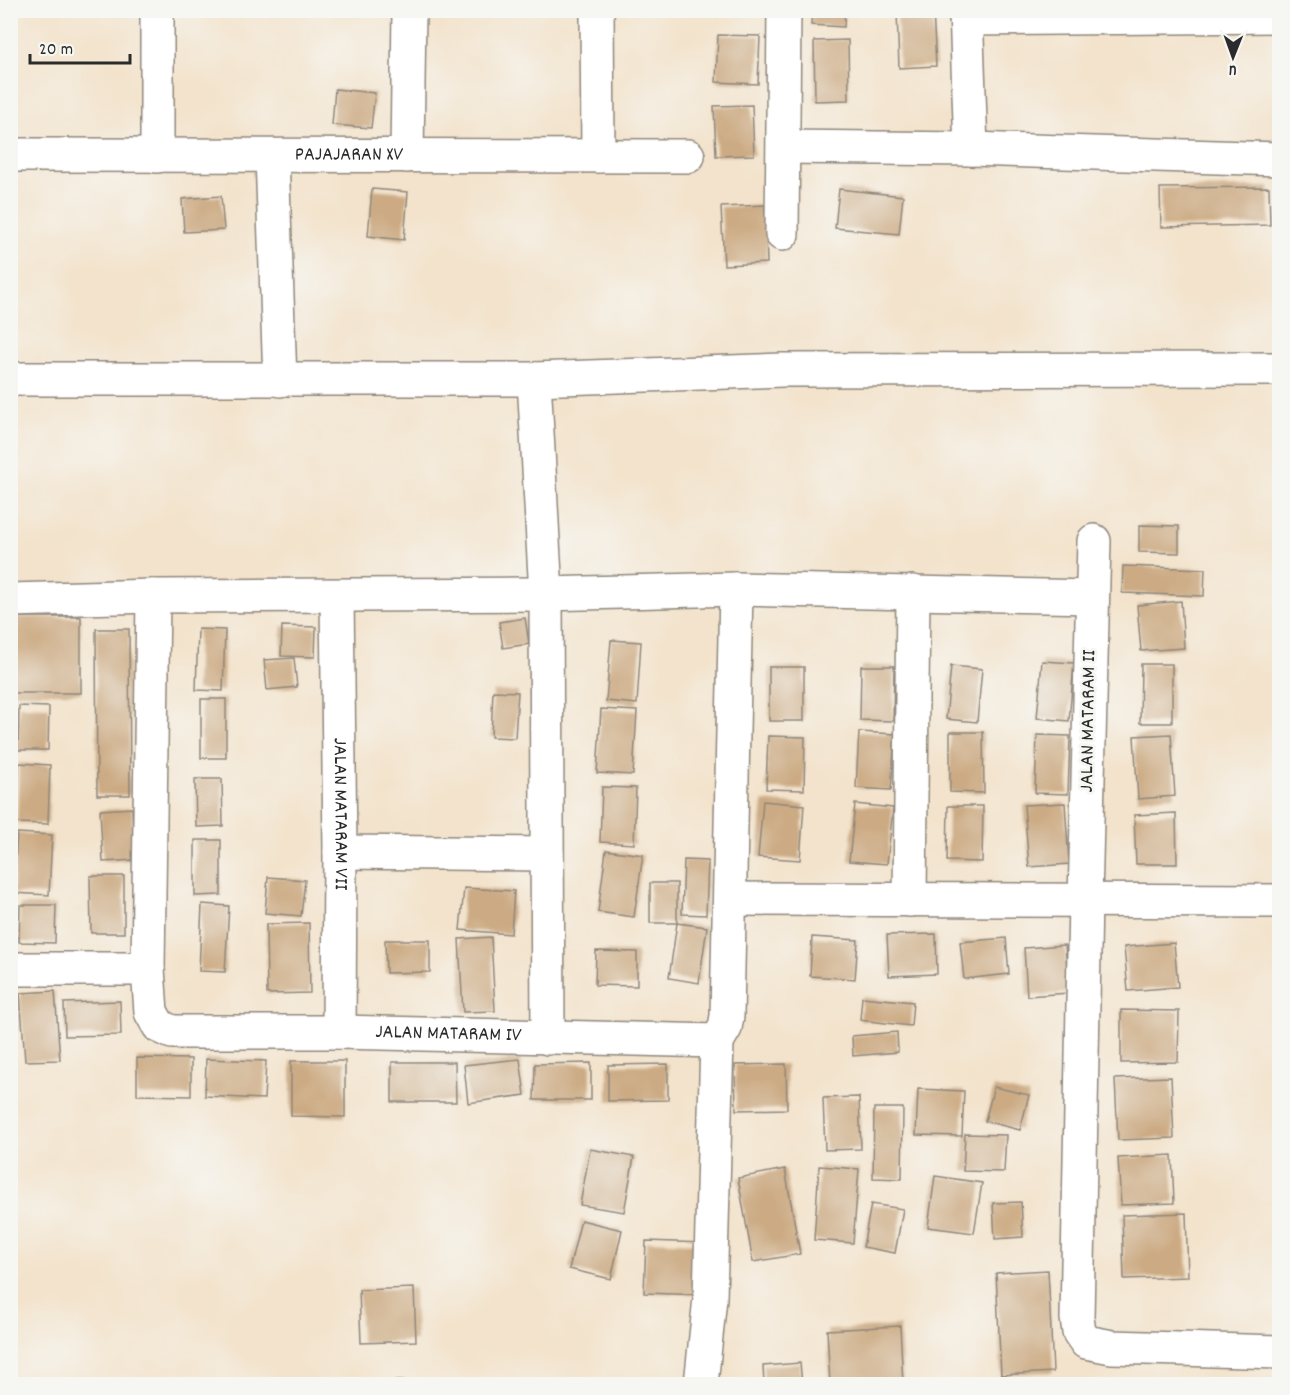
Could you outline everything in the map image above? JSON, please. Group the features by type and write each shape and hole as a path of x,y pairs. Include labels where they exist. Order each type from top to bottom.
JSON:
{"street":[{"path":"157,10 157,156"},
{"path":"407,156 409,10"},
{"path":"597,10 598,156"},
{"path":"782,234 784,10"},
{"path":"971,149 966,15 1280,16"},
{"path":"784,147 971,149 1280,159"},
{"name":"PAJAJARAN XV","path":"10,155 688,156"},
{"path":"272,156 280,380"},
{"path":"10,379 280,380 534,378 783,370 1280,369"},
{"path":"534,378 546,594 548,1038"},
{"name":"JALAN MATARAM II","path":"1094,541 1084,900 1077,1318 1079,1332 1086,1342 1112,1347 1280,1352"},
{"path":"701,1384 710,1298 717,1041 725,1028 727,1016 736,589"},
{"path":"10,600 153,596 546,594 736,589 1092,597"},
{"path":"910,900 913,592"},
{"name":"JALAN MATARAM IV","path":"153,596 148,969 151,1012 159,1026 172,1032 339,1032 717,1041"},
{"name":"JALAN MATARAM VII","path":"337,596 340,852 339,1032"},
{"path":"340,852 547,854"},
{"path":"730,899 1280,901"},
{"path":"10,969 148,969"}],"building":[{"path":"715,10 759,10 759,14 715,15"},
{"path":"812,10 845,10 844,27 811,25"},
{"path":"933,10 936,66 899,68 897,11"},
{"path":"718,35 760,36 758,84 716,82"},
{"path":"848,40 849,100 815,101 814,41"},
{"path":"335,89 375,93 371,128 332,125"},
{"path":"752,105 754,155 716,156 714,106"},
{"path":"1269,187 1270,225 1161,227 1160,188"},
{"path":"372,189 408,192 404,240 368,236"},
{"path":"839,189 903,196 899,234 835,228"},
{"path":"221,196 224,230 184,232 182,199"},
{"path":"765,205 767,263 724,265 721,207"},
{"path":"1139,525 1179,526 1179,553 1139,552"},
{"path":"1123,566 1205,569 1204,596 1122,593"},
{"path":"1181,601 1184,648 1141,651 1137,605"},
{"path":"10,617 81,617 81,693 10,693"},
{"path":"525,618 529,644 503,648 499,622"},
{"path":"282,626 316,627 315,657 281,656"},
{"path":"96,629 129,629 130,795 97,795"},
{"path":"198,629 225,630 223,691 196,690"},
{"path":"611,640 641,642 637,704 606,701"},
{"path":"294,658 297,687 267,690 264,660"},
{"path":"1042,661 1074,663 1069,721 1037,718"},
{"path":"1141,664 1172,664 1172,723 1140,723"},
{"path":"861,666 894,666 893,721 860,720"},
{"path":"951,666 982,669 977,722 946,719"},
{"path":"769,667 804,667 804,721 769,721"},
{"path":"493,691 518,692 515,738 491,737"},
{"path":"201,699 226,699 226,758 201,758"},
{"path":"19,706 49,707 48,750 18,750"},
{"path":"601,709 637,711 633,775 597,773"},
{"path":"859,732 895,734 891,790 856,788"},
{"path":"950,732 983,732 984,793 950,792"},
{"path":"1171,734 1175,796 1138,799 1134,736"},
{"path":"1037,735 1070,736 1068,794 1035,793"},
{"path":"768,736 805,737 804,790 766,789"},
{"path":"19,763 50,765 48,824 17,823"},
{"path":"195,779 222,779 223,826 196,827"},
{"path":"602,787 636,788 634,844 600,842"},
{"path":"763,801 804,805 800,860 758,857"},
{"path":"1065,803 1069,864 1029,867 1024,805"},
{"path":"855,804 893,808 887,864 849,861"},
{"path":"948,806 983,806 982,862 947,861"},
{"path":"132,808 134,860 103,862 100,810"},
{"path":"1176,813 1177,864 1136,864 1134,815"},
{"path":"17,833 52,835 49,895 13,893"},
{"path":"195,840 221,840 221,895 195,896"},
{"path":"606,850 643,855 634,917 598,912"},
{"path":"684,860 708,861 706,915 682,914"},
{"path":"90,876 124,876 124,933 91,933"},
{"path":"268,877 305,880 301,916 265,913"},
{"path":"650,883 677,883 677,923 650,923"},
{"path":"464,888 514,891 511,934 460,930"},
{"path":"202,904 229,906 225,972 199,971"},
{"path":"20,905 56,905 55,943 19,942"},
{"path":"309,923 310,993 267,994 266,924"},
{"path":"677,923 707,927 699,983 669,978"},
{"path":"936,934 937,974 889,976 887,935"},
{"path":"491,937 495,1011 463,1012 459,939"},
{"path":"812,937 858,940 855,979 810,976"},
{"path":"1006,938 1009,974 964,979 960,942"},
{"path":"385,940 430,940 430,972 386,973"},
{"path":"1174,943 1178,987 1128,991 1124,947"},
{"path":"1065,945 1069,993 1027,996 1024,948"},
{"path":"596,951 637,952 637,986 595,985"},
{"path":"55,991 60,1060 25,1061 20,993"},
{"path":"862,997 913,1002 911,1026 860,1020"},
{"path":"120,1001 121,1035 65,1036 64,1003"},
{"path":"10,1004 18,1004 17,1032 10,1032"},
{"path":"1121,1010 1179,1011 1178,1062 1121,1063"},
{"path":"897,1032 898,1052 853,1056 852,1036"},
{"path":"137,1058 191,1059 191,1096 137,1095"},
{"path":"206,1059 266,1061 264,1099 205,1096"},
{"path":"520,1059 525,1095 468,1103 464,1065"},
{"path":"291,1061 345,1061 345,1117 291,1116"},
{"path":"392,1062 455,1062 456,1102 392,1102"},
{"path":"591,1063 591,1100 534,1100 535,1064"},
{"path":"668,1064 668,1100 608,1101 608,1065"},
{"path":"786,1064 787,1109 736,1110 735,1065"},
{"path":"1171,1077 1174,1138 1118,1140 1115,1079"},
{"path":"994,1087 1029,1095 1020,1130 985,1121"},
{"path":"918,1089 964,1091 962,1136 916,1135"},
{"path":"859,1097 861,1149 825,1150 823,1098"},
{"path":"874,1108 903,1108 902,1179 873,1178"},
{"path":"965,1134 1006,1135 1004,1172 963,1171"},
{"path":"590,1149 634,1157 624,1212 580,1205"},
{"path":"1172,1155 1174,1203 1121,1205 1118,1158"},
{"path":"819,1166 859,1169 853,1243 814,1240"},
{"path":"785,1169 800,1254 753,1262 738,1178"},
{"path":"935,1176 982,1183 974,1233 928,1227"},
{"path":"1021,1202 1023,1237 995,1239 993,1203"},
{"path":"871,1204 903,1209 895,1253 863,1247"},
{"path":"1186,1213 1188,1277 1124,1279 1122,1215"},
{"path":"581,1220 622,1230 611,1279 569,1269"},
{"path":"646,1241 705,1243 703,1295 644,1293"},
{"path":"1048,1270 1053,1372 1001,1375 996,1273"},
{"path":"414,1288 416,1341 361,1343 359,1290"},
{"path":"900,1326 903,1384 830,1384 827,1330"},
{"path":"800,1363 802,1384 764,1384 763,1366"},
{"path":"1001,1375 1025,1384 997,1384"},
{"path":"346,1380 404,1381 404,1384 346,1384"}]}
